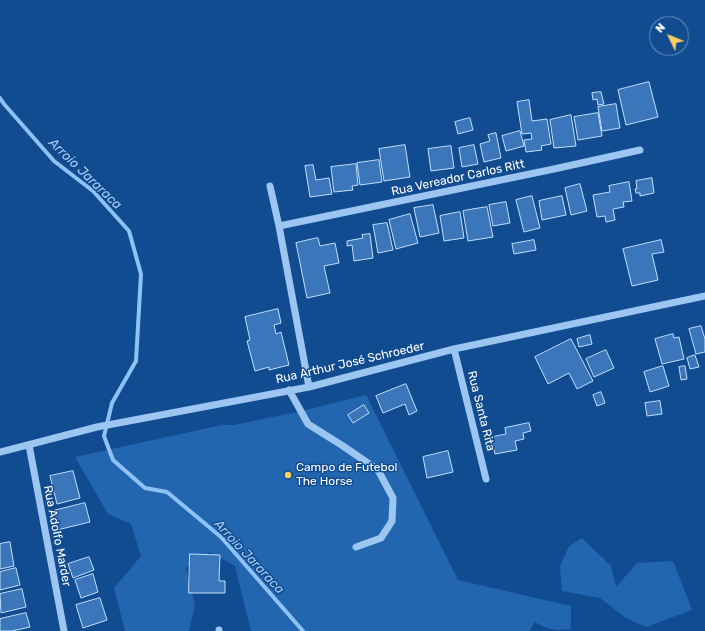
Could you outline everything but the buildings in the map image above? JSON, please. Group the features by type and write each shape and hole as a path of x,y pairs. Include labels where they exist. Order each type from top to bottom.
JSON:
{"street":[{"name":"Rua Vereador Carlos Ritt","path":"279,226 640,150"},
{"path":"270,186 279,226 309,387"},
{"name":"Rua Arthur José Schroeder","path":"0,452 97,427 309,387 454,349 705,296"},
{"name":"Rua Santa Rita","path":"454,349 486,479"},
{"path":"289,390 308,424 378,470 393,498 392,521 380,538 356,547"},
{"name":"Rua Adolfo Marder","path":"29,445 64,631"}],"shaded area":[{"path":"366,395 458,580 571,606 571,629 552,629 535,622 529,631 251,631 235,566 210,552 186,568 195,605 189,631 125,631 114,588 141,556 131,524 108,514 75,457 222,425 234,425 306,410"},
{"path":"582,538 611,566 616,587 637,563 673,561 692,610 646,627 626,618 600,598 562,591 560,566 569,546"}],"waterway":[{"name":"Arroio Jararaca","path":"0,98 54,161 93,191 129,231 141,274 136,361 112,403 104,436 113,460 145,488 167,492 221,537 303,631"}],"place":[{"name":"Campo de Futebol The Horse","path":"288,475"}]}
